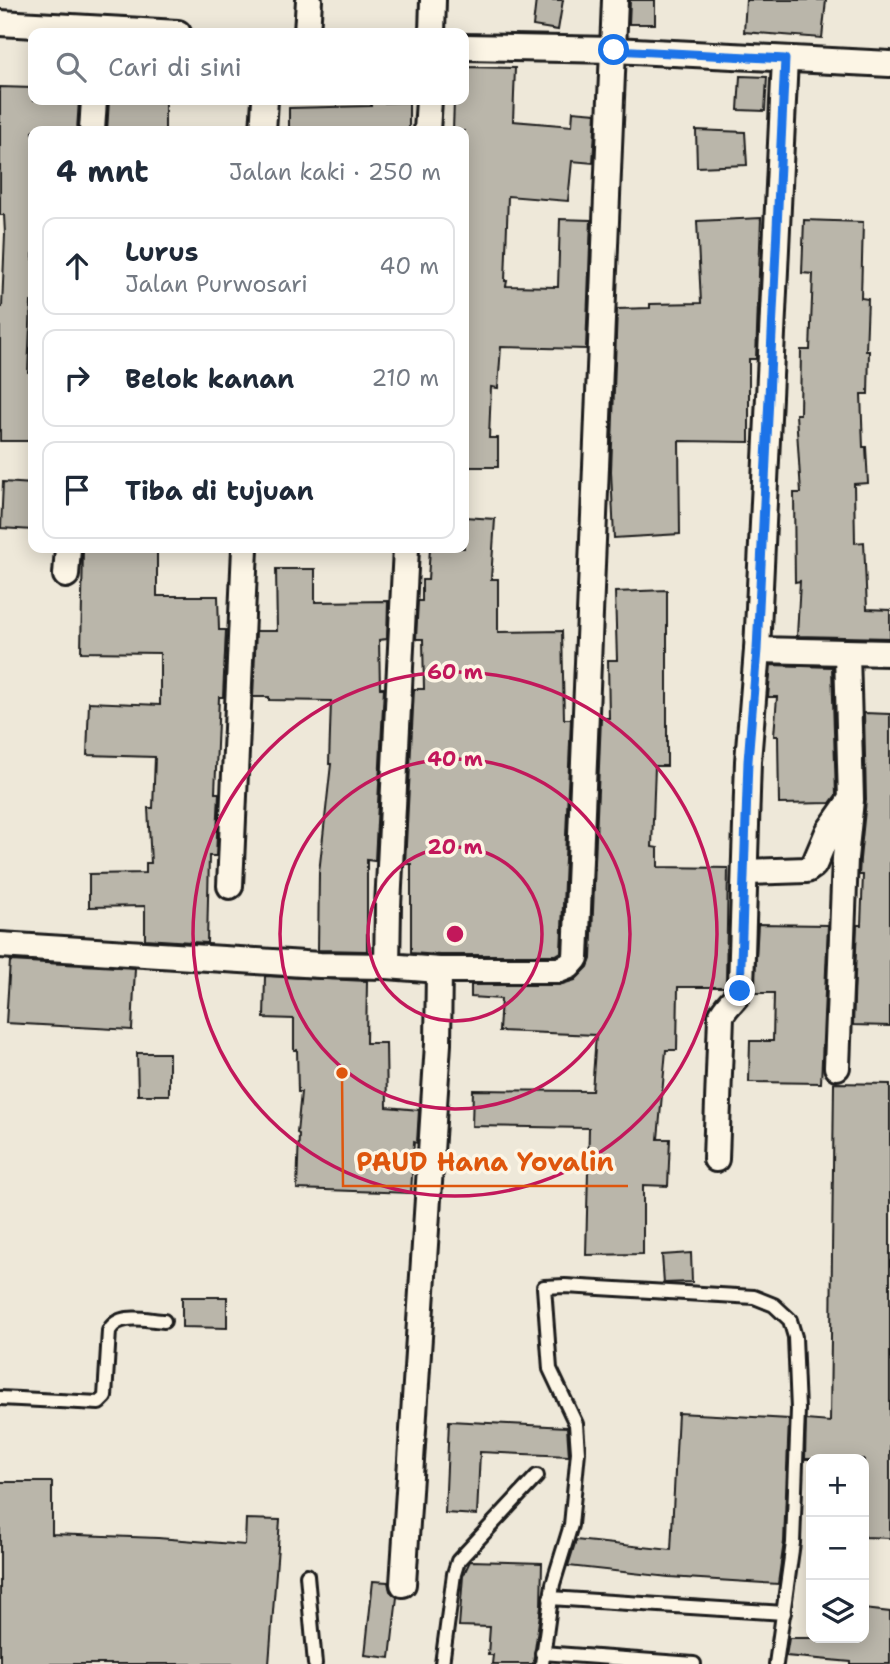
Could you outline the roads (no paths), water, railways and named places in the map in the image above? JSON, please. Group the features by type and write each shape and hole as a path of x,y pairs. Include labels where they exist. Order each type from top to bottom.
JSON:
{"street":[{"path":"307,28 309,0"},
{"path":"432,28 433,0"},
{"path":"0,945 439,970 559,970 569,966 576,958 615,0"},
{"path":"0,23 61,28"},
{"path":"469,47 614,50 890,64"},
{"path":"716,1158 722,1016 724,1009 738,995 741,986 748,761 757,650 785,59"},
{"path":"92,126 94,105"},
{"path":"263,126 265,105"},
{"path":"427,126 429,105"},
{"path":"66,575 68,553"},
{"path":"230,886 245,553"},
{"path":"387,966 406,553"},
{"path":"757,650 890,653"},
{"path":"837,1067 845,858 850,800 847,653"},
{"path":"745,872 807,870 814,865 828,832 850,800"},
{"path":"403,1584 438,1044 439,970"}],"lane":[{"path":"694,1664 542,1659 550,1598 571,1525 578,1452 576,1424 550,1369 544,1287 754,1297 774,1305 790,1320 795,1337 798,1410 793,1531 776,1664"},
{"path":"0,1398 99,1403 105,1397 109,1331 112,1326 120,1319 164,1321"},
{"path":"442,1664 458,1561 537,1476"},
{"path":"307,1575 315,1664"},
{"path":"550,1598 784,1613"}],"place":[{"name":"PAUD Hana Yovalin","path":"342,1073"}]}
